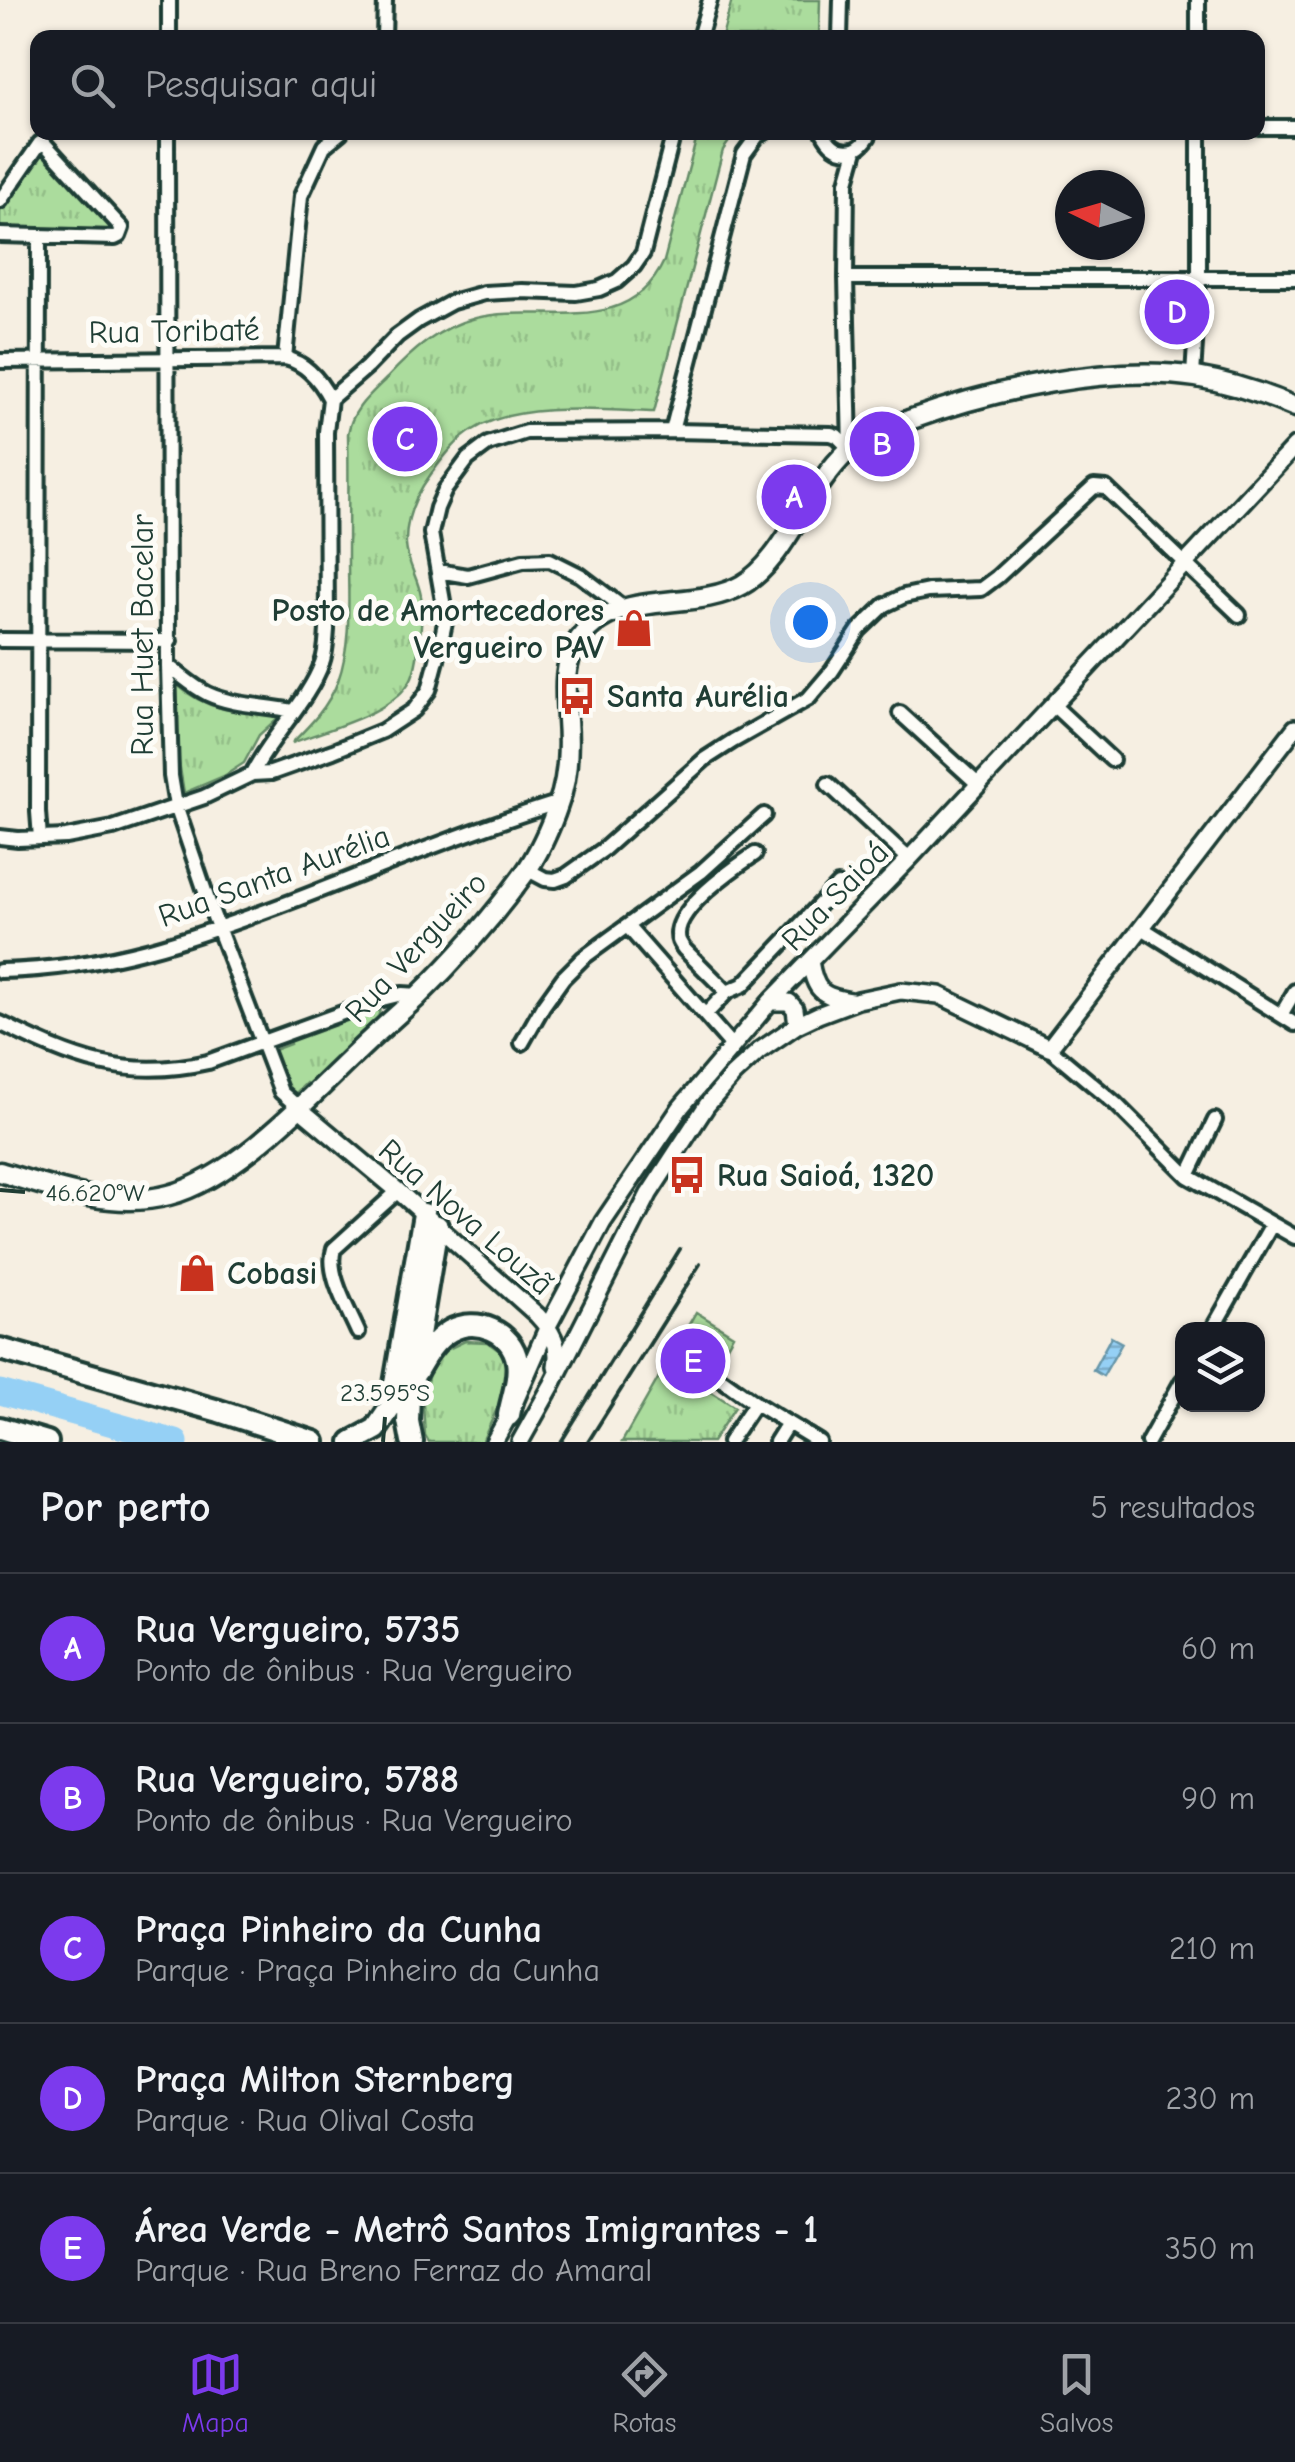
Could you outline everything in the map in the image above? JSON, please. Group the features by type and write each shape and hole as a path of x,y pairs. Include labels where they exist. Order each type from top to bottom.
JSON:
{"main road":[{"name":"Rua Vergueiro","path":"0,1172 88,1196 145,1200 170,1195 196,1186 226,1168 300,1109 467,945 528,870 560,802 567,758 567,667 574,647 590,628 625,609 721,594 754,578 780,546 818,484 850,449 892,427 952,404 1018,389 1118,376 1193,376 1252,388 1295,407"},
{"path":"412,1442 408,1408 431,1220"},
{"path":"352,1442 376,1428 390,1407 431,1220"},
{"path":"411,1383 428,1350 451,1330 483,1325 508,1341 516,1356 518,1372 509,1415"},
{"path":"0,1349 314,1442"},
{"path":"0,1428 47,1442"}],"street":[{"path":"168,30 169,0"},
{"path":"384,30 385,0"},
{"path":"701,30 710,0"},
{"path":"840,30 841,0"},
{"path":"1198,0 1198,30"},
{"path":"1265,127 1295,127"},
{"name":"Rua Huet Bacelar","path":"167,140 171,776 176,806 262,1042 282,1092 300,1109"},
{"path":"285,358 301,196 324,146 331,140"},
{"path":"252,774 323,661 326,432 330,399 397,336 452,302 484,293 576,293 618,281 642,253 672,140"},
{"path":"672,431 744,154 754,140"},
{"path":"827,140 846,152 856,150 867,140"},
{"path":"1193,376 1199,278 1199,140"},
{"path":"0,201 44,142 122,228 115,238 0,235"},
{"path":"836,149 847,182"},
{"path":"850,449 847,182 856,150"},
{"path":"39,236 40,838"},
{"path":"846,278 1295,278"},
{"name":"Rua Toribaté","path":"0,360 285,358 298,361 320,382 330,399"},
{"path":"0,837 66,837 113,828 217,792 252,774 271,773 350,744 382,731 414,710 429,690 446,618 431,533 436,508 468,459 488,444 526,432 672,431 831,434 850,449"},
{"name":"Rua Saioá","path":"494,1442 548,1326 603,1222 680,1107 770,1002 1295,446"},
{"path":"528,870 545,880 566,876 604,849 705,759 809,698 860,630 885,605 928,591 981,589 1094,487 1106,488 1239,615"},
{"path":"438,570 468,576 522,560 550,560 580,574 625,609"},
{"path":"0,640 170,641"},
{"path":"168,666 216,698 293,711"},
{"path":"1053,705 1112,760"},
{"path":"900,713 978,785"},
{"path":"1049,1048 1295,728"},
{"path":"828,784 909,859"},
{"name":"Rua Santa Aurélia","path":"0,971 76,966 139,953 219,929 504,819 560,802"},
{"path":"522,1043 542,1006 582,958 702,872 764,815"},
{"path":"728,992 684,948 678,932 681,921 712,885 754,854"},
{"path":"705,1015 728,992 743,985 838,885"},
{"path":"626,926 734,1047"},
{"path":"1142,928 1295,1024"},
{"path":"810,961 816,986 826,994 854,1002"},
{"path":"520,1442 649,1194 707,1105 759,1051 797,1026 854,1002 900,990 928,992 1049,1048 1116,1104 1188,1176 1295,1237"},
{"path":"1281,1015 1295,991"},
{"path":"0,1022 56,1050 94,1062 122,1067 181,1068 208,1062 378,1000 402,994 419,995"},
{"path":"770,1002 789,1002 795,1009 797,1026"},
{"name":"Rua Nova Louzã","path":"300,1109 398,1190 548,1326 554,1335 558,1358 552,1385"},
{"path":"1188,1176 1215,1120"},
{"path":"358,1332 332,1271 331,1256 398,1190"},
{"path":"1217,1322 1272,1224"},
{"path":"720,1378 818,1442"},
{"path":"1148,1442 1175,1394"},
{"path":"729,1442 755,1403"},
{"path":"776,1442 788,1423"}],"green space":[{"path":"732,0 820,0 819,30 724,30"},
{"path":"696,140 730,140 723,150 654,412 536,411 491,421 461,439 426,482 407,526 407,552 422,603 411,679 390,702 375,711 292,743 329,699 345,651 349,605 348,434 368,397 406,358 450,327 501,314 606,310 628,301 648,285 664,261"},
{"path":"44,145 119,231 0,230 0,208"},
{"path":"1181,296 1179,348 1173,348 1172,298"},
{"path":"175,683 212,705 237,712 281,715 259,735 244,763 184,793"},
{"path":"380,1005 378,1026 314,1088 306,1083 289,1100 271,1051 290,1044 288,1037"},
{"path":"696,1312 733,1335 704,1387 735,1407 712,1442 622,1442"},
{"path":"465,1341 487,1342 504,1354 509,1369 501,1400 482,1442 429,1442 423,1404 429,1372 446,1350"}],"water":[{"path":"1111,1337 1122,1343 1103,1376 1093,1370"}],"waterway":[{"path":"0,1392 176,1442"}],"railway":[{"path":"561,1442 680,1249"},
{"path":"588,1442 700,1264"}],"place":[{"name":"Praça Milton Sternberg","path":"1177,312"},
{"name":"Praça Pinheiro da Cunha","path":"405,439"},
{"name":"Rua Vergueiro, 5788","path":"882,444"},
{"name":"Rua Vergueiro, 5735","path":"794,497"},
{"name":"Posto de Amortecedores Vergueiro PAV","path":"634,628"},
{"name":"Santa Aurélia","path":"577,696"},
{"name":"Rua Saioá, 1320","path":"687,1175"},
{"name":"Cobasi","path":"197,1273"},
{"name":"Área Verde - Metrô Santos Imigrantes - 1","path":"693,1361"}]}
